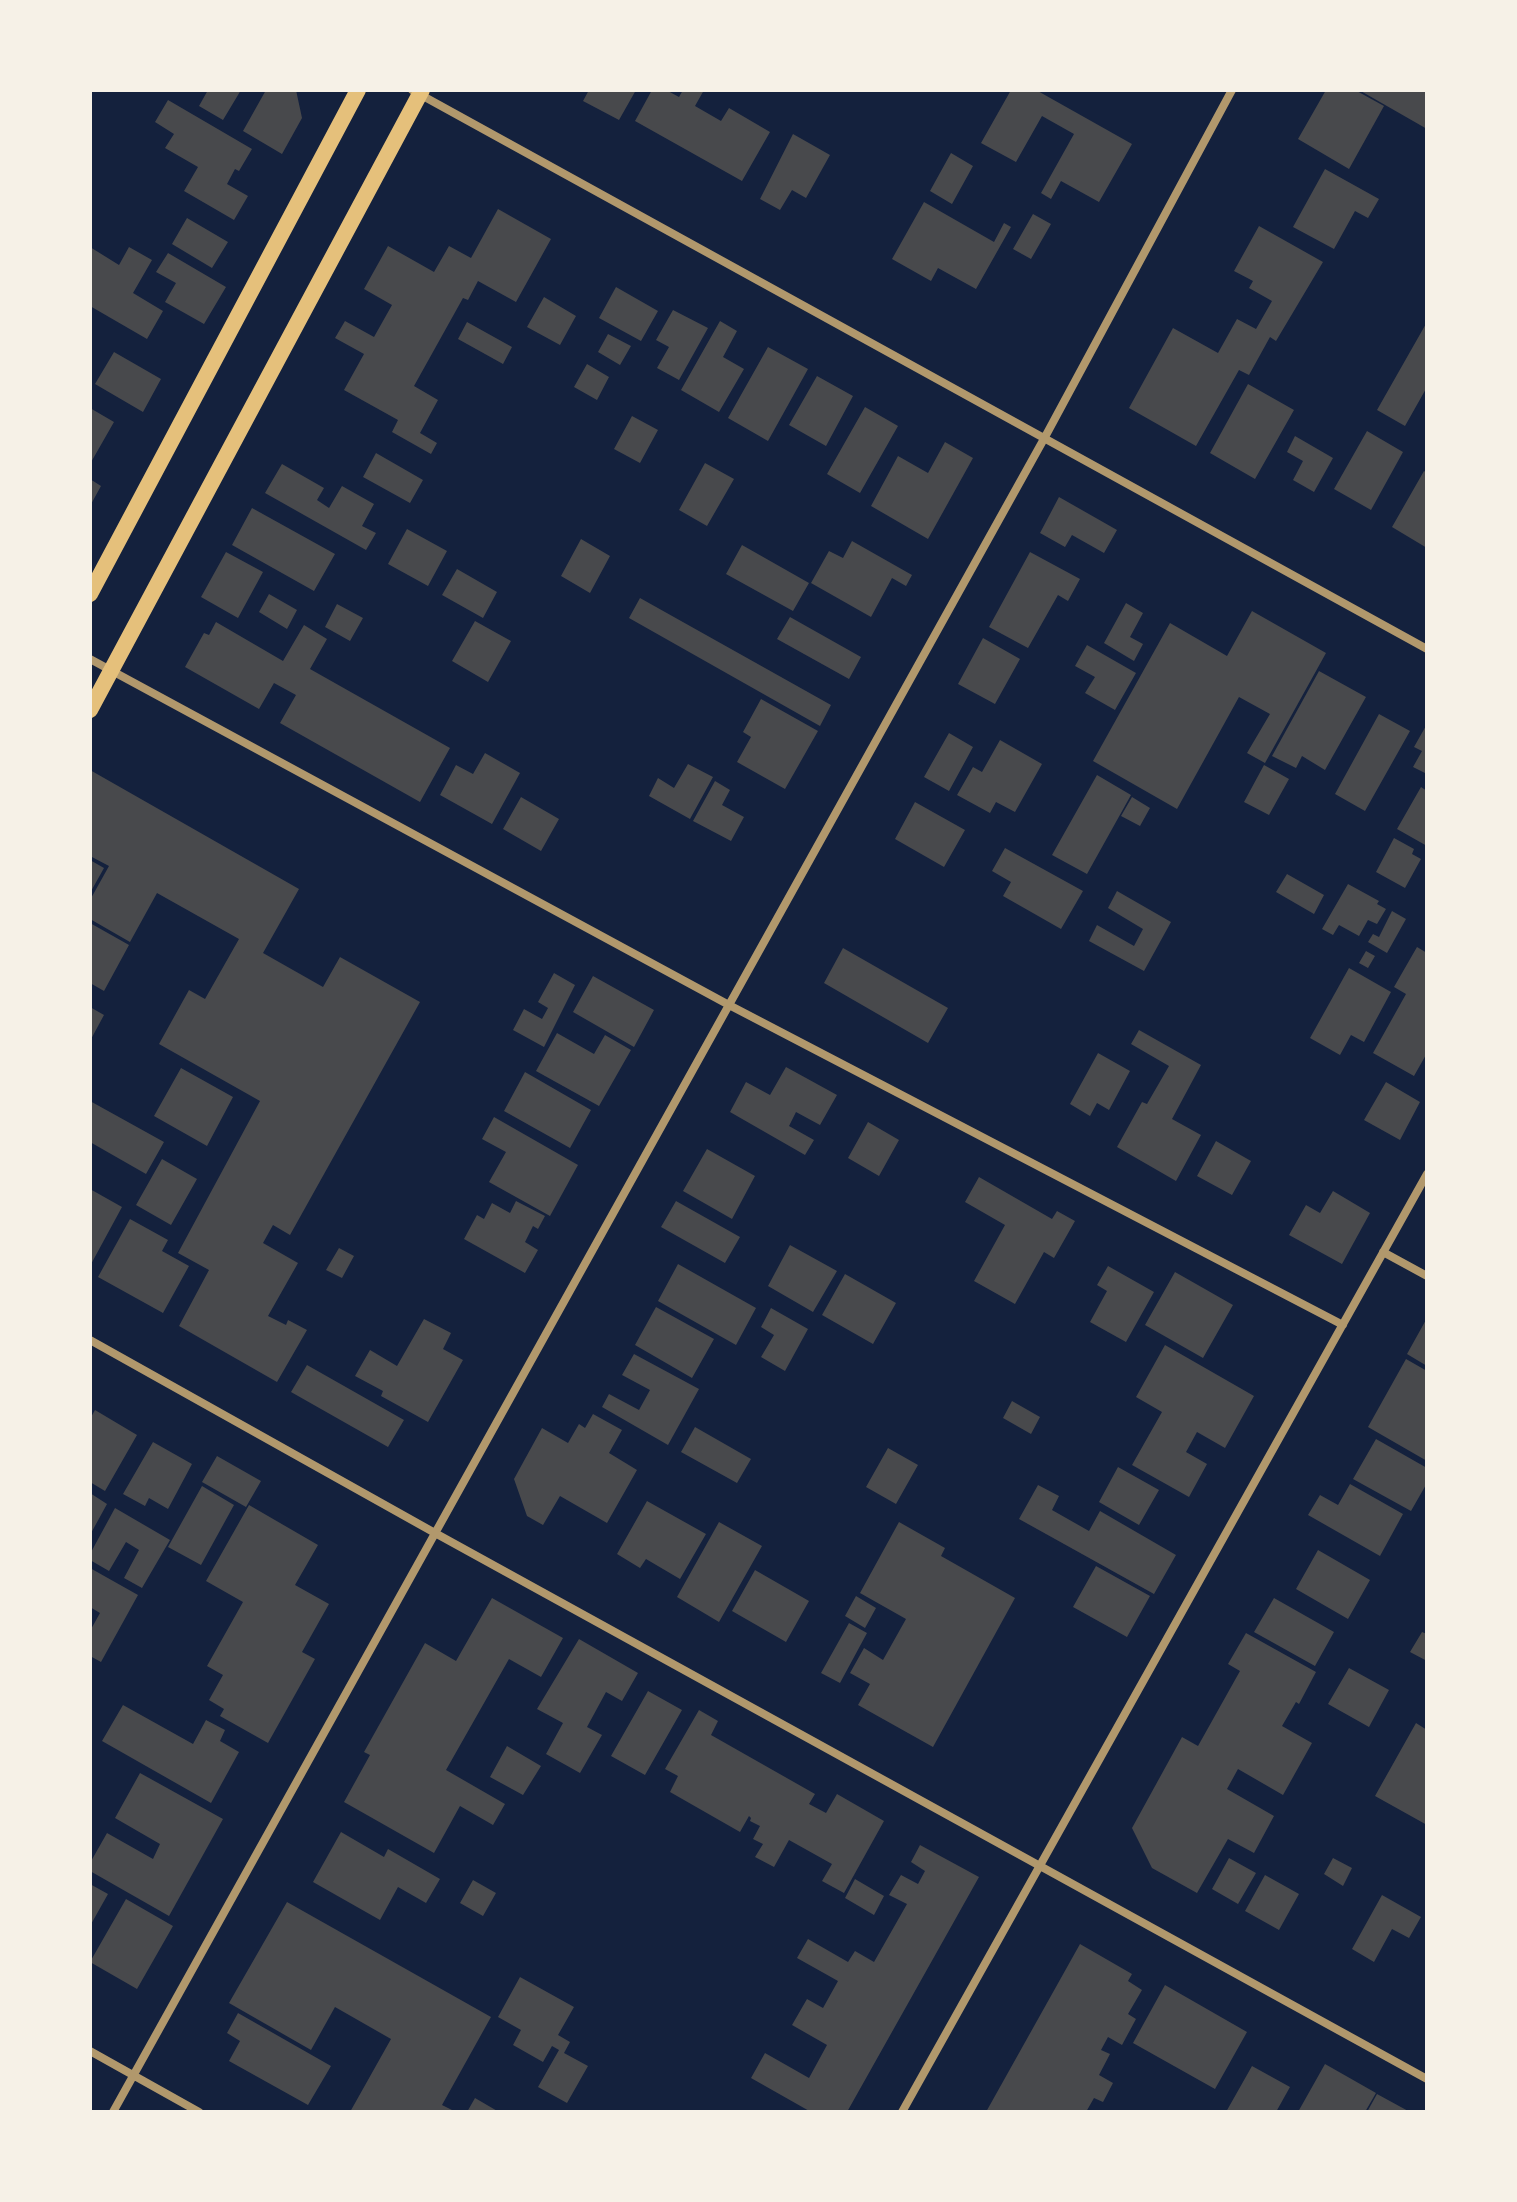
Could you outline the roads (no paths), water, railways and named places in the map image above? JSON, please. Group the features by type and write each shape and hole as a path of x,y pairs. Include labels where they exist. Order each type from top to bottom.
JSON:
{"main road":[{"path":"90,594 358,90"},
{"path":"90,710 418,91"}],"street":[{"path":"113,2112 1045,437 1232,90"},
{"path":"418,91 1427,649"},
{"path":"90,659 729,1005 1343,1325"},
{"path":"902,2112 1427,1174"},
{"path":"1383,1252 1427,1276"},
{"path":"90,1340 1427,2079"},
{"path":"90,2051 199,2112"}]}
